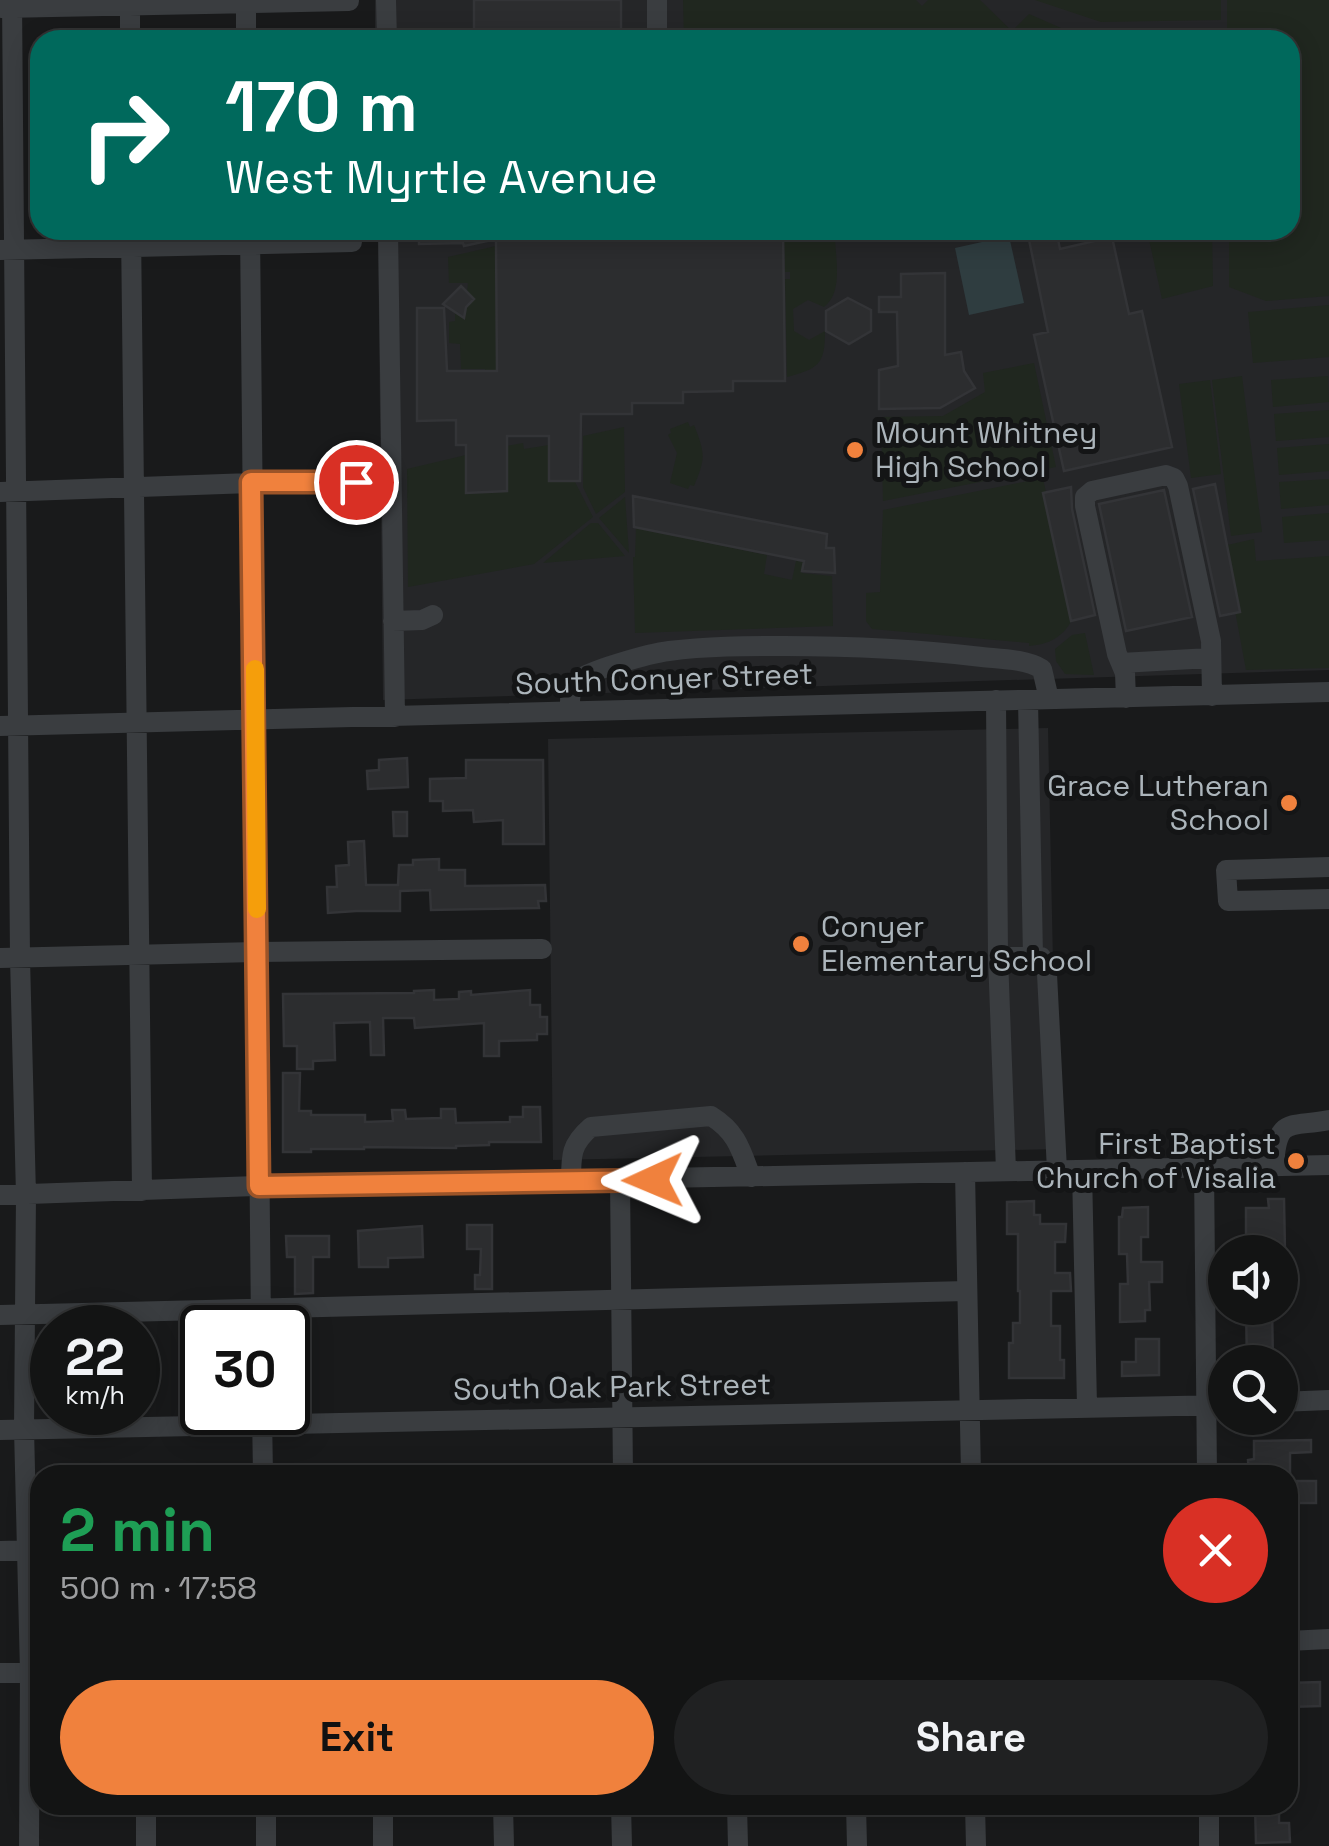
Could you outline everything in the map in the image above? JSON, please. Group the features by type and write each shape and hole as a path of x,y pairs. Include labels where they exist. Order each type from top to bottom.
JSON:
{"street":[{"path":"386,0 387,30"},
{"path":"657,0 658,30"},
{"path":"246,1 246,30"},
{"path":"30,1502 24,1429 26,1195 10,958 8,5 350,1"},
{"path":"130,2 130,30"},
{"path":"7,250 110,240"},
{"path":"131,240 142,1191"},
{"path":"250,240 261,1305"},
{"path":"311,240 352,242"},
{"path":"388,240 395,717"},
{"path":"1126,698 1125,673 1085,497 1092,491 1166,475 1174,478 1178,486 1211,642 1212,696"},
{"path":"7,492 251,482 356,482"},
{"path":"392,621 422,620 433,614"},
{"path":"570,712 575,682 616,664 664,651 725,646 834,646 933,651 1027,663 1042,669 1031,852 1033,956"},
{"path":"1121,663 1210,658"},
{"name":"South Conyer Street","path":"10,726 1329,692"},
{"path":"996,700 998,956 1006,1171"},
{"path":"997,852 1031,852"},
{"path":"1329,867 1226,870 1228,901 1329,899"},
{"path":"10,958 542,950"},
{"path":"998,956 1041,957 1047,974 1057,1170"},
{"path":"571,1181 576,1140 591,1127 711,1116 728,1126 751,1177"},
{"path":"1274,1166 1280,1132 1298,1122 1329,1120"},
{"path":"0,1195 259,1186 1329,1165"},
{"path":"1204,1166 1212,1345"},
{"path":"1082,1170 1086,1406"},
{"path":"965,1172 970,1465"},
{"path":"620,1180 623,1465"},
{"path":"310,1316 621,1300 967,1291"},
{"path":"0,1315 180,1317"},
{"path":"1298,1401 1329,1400"},
{"name":"South Oak Park Street","path":"310,1419 622,1417 1208,1405"},
{"name":"South Oak Park Street","path":"0,1430 180,1422"},
{"path":"262,1435 263,1465"},
{"path":"1207,1465 1211,1435"},
{"path":"0,1551 30,1550"},
{"path":"1298,1641 1329,1640"},
{"path":"0,1672 30,1672"},
{"path":"30,1846 31,1815"},
{"path":"146,1815 146,1846"},
{"path":"266,1815 266,1846"},
{"path":"383,1815 383,1846"},
{"path":"503,1815 504,1846"},
{"path":"620,1815 622,1846"},
{"path":"737,1815 738,1846"},
{"path":"856,1815 857,1846"},
{"path":"976,1815 976,1846"},
{"path":"1208,1815 1209,1846"}],"shaded area":[{"name":"Mount Whitney High School","path":"375,0 1329,0 1329,670 383,700 378,240 1300,240 1300,30 375,30"},
{"path":"683,0 916,0 922,6 928,0 980,0 1011,30 684,30"},
{"path":"1035,0 1221,0 1221,20 1101,22"},
{"path":"1227,0 1329,0 1329,296 1266,301 1229,287 1229,240 1300,240 1300,30 1227,30"},
{"path":"1029,14 1066,30 1013,30"},
{"path":"784,240 835,240 836,283 830,301 824,307 808,300 793,309 794,331 809,340 825,331 821,359 813,368 787,377 785,279 790,279 790,272 785,272"},
{"path":"1010,240 1024,303 969,315 955,248"},
{"path":"1149,240 1212,240 1213,286 1162,299"},
{"path":"496,246 498,444 486,446 485,369 461,369 460,344 449,343 449,322 455,321 455,313 464,314 474,299 467,292 468,283 449,283 448,257"},
{"path":"1329,305 1329,357 1253,363 1248,312"},
{"path":"1034,363 1056,467 883,501 881,417 943,416 985,392 983,373"},
{"path":"1242,376 1262,532 1231,536 1212,380"},
{"path":"1328,376 1329,402 1273,407 1271,380"},
{"path":"1210,380 1221,474 1191,478 1179,384"},
{"path":"1329,410 1329,437 1276,441 1274,414"},
{"path":"688,422 690,427 694,425 703,456 694,486 688,489 670,483 677,453 668,435 670,429"},
{"path":"624,427 625,492 596,514 583,487 583,436"},
{"path":"523,443 524,449 549,445 549,481 575,482 593,517 534,564 408,587 407,469 466,455 466,493 507,491 507,446"},
{"path":"1329,444 1329,471 1279,475 1277,448"},
{"path":"1043,478 1072,620 1059,636 1029,646 872,629 866,621 866,593 880,592 883,510"},
{"path":"1329,479 1329,505 1281,509 1279,482"},
{"path":"625,497 629,553 599,518"},
{"path":"1329,513 1329,540 1284,543 1282,517"},
{"path":"591,523 598,523 625,556 543,563"},
{"path":"636,528 767,555 764,574 792,580 796,561 803,562 802,573 832,576 833,626 635,633"},
{"path":"1254,539 1256,561 1329,556 1329,668 1246,670 1223,546"},
{"path":"1085,633 1094,675 1065,674 1056,661 1055,649 1072,635"},
{"name":"Conyer Elementary School","path":"1048,728 1057,1149 553,1160 548,739"}],"building":[{"path":"474,0 621,0 621,30 474,30"},
{"path":"419,240 491,240 464,246 419,244"},
{"path":"496,240 783,240 785,381 733,381 733,391 683,392 683,403 632,403 632,414 581,414 580,481 549,481 549,436 507,436 507,491 466,493 466,445 456,445 456,420 417,421 417,308 444,308 447,371 497,371"},
{"path":"1029,240 1058,240 1060,249 1113,240 1129,314 1142,311 1172,447 1064,471 1034,335 1048,332"},
{"path":"945,273 945,355 961,352 964,371 975,388 940,408 879,409 879,370 898,366 897,312 879,312 879,297 901,297 901,274"},
{"path":"461,286 474,299 466,307 464,318 443,304"},
{"path":"848,298 871,310 871,331 849,344 826,331 826,311"},
{"path":"1215,484 1240,612 1220,616 1193,489"},
{"path":"1071,487 1072,509 1095,615 1071,621 1043,493"},
{"path":"1164,490 1192,617 1126,631 1099,504"},
{"path":"633,496 827,534 826,548 834,548 835,573 802,571 804,561 634,527"},
{"path":"407,758 408,787 368,789 367,771 379,770 379,760"},
{"path":"466,760 543,760 544,844 503,844 503,820 474,822 473,810 443,811 443,801 430,801 430,779 466,778"},
{"path":"393,812 407,812 407,836 394,836"},
{"path":"364,841 366,885 398,885 399,865 439,859 439,870 465,870 465,886 545,885 546,901 538,901 539,908 431,910 430,890 400,891 400,911 328,913 327,887 337,887 336,866 349,865 348,842"},
{"path":"434,990 434,1000 459,999 459,992 471,991 471,995 530,990 530,1005 540,1005 540,1017 547,1017 547,1034 537,1034 537,1040 499,1041 499,1056 484,1056 484,1023 415,1028 414,1018 383,1018 384,1055 371,1055 370,1022 334,1023 335,1060 313,1061 313,1069 297,1069 297,1046 284,1046 283,994"},
{"path":"283,1073 300,1073 299,1111 311,1111 311,1115 365,1115 365,1122 393,1121 392,1110 405,1110 406,1119 441,1118 441,1109 455,1109 456,1123 510,1122 510,1117 523,1117 523,1107 540,1107 541,1142 283,1152"},
{"path":"1268,1199 1284,1199 1285,1235 1246,1235 1246,1208 1269,1208"},
{"path":"1034,1201 1034,1215 1040,1215 1040,1224 1066,1224 1065,1242 1055,1242 1055,1273 1070,1273 1071,1291 1051,1291 1051,1326 1060,1326 1064,1378 1009,1378 1009,1343 1013,1343 1013,1323 1020,1323 1020,1291 1018,1234 1007,1234 1007,1202"},
{"path":"1148,1207 1148,1237 1141,1237 1141,1262 1162,1262 1162,1282 1149,1282 1150,1310 1145,1310 1145,1321 1120,1322 1120,1284 1128,1284 1127,1254 1119,1254 1119,1217 1123,1208"},
{"path":"467,1225 492,1225 492,1289 475,1289 481,1249 467,1249"},
{"path":"422,1226 423,1257 388,1258 388,1267 359,1267 358,1231"},
{"path":"286,1236 329,1236 329,1257 313,1257 313,1293 295,1294 295,1257 287,1257"},
{"path":"1246,1325 1272,1325 1273,1345 1247,1345"},
{"path":"1136,1339 1159,1339 1159,1375 1122,1376 1122,1362 1136,1362"},
{"path":"1311,1440 1311,1452 1290,1453 1290,1465 1248,1465 1248,1460 1254,1459 1254,1441"},
{"path":"1298,1481 1316,1481 1316,1503 1298,1503"},
{"path":"1320,1682 1320,1706 1298,1707 1298,1683"},
{"path":"1255,1815 1279,1815 1279,1823 1289,1823 1290,1842 1256,1843"}],"slow traffic":[{"path":"255,669 257,909"}],"place":[{"name":"Mount Whitney High School","path":"855,450"},
{"name":"Grace Lutheran School","path":"1289,803"},
{"name":"Conyer Elementary School","path":"801,944"},
{"name":"First Baptist Church of Visalia","path":"1296,1161"}],"route":[{"path":"356,482 251,482 259,1186 653,1180"}]}
